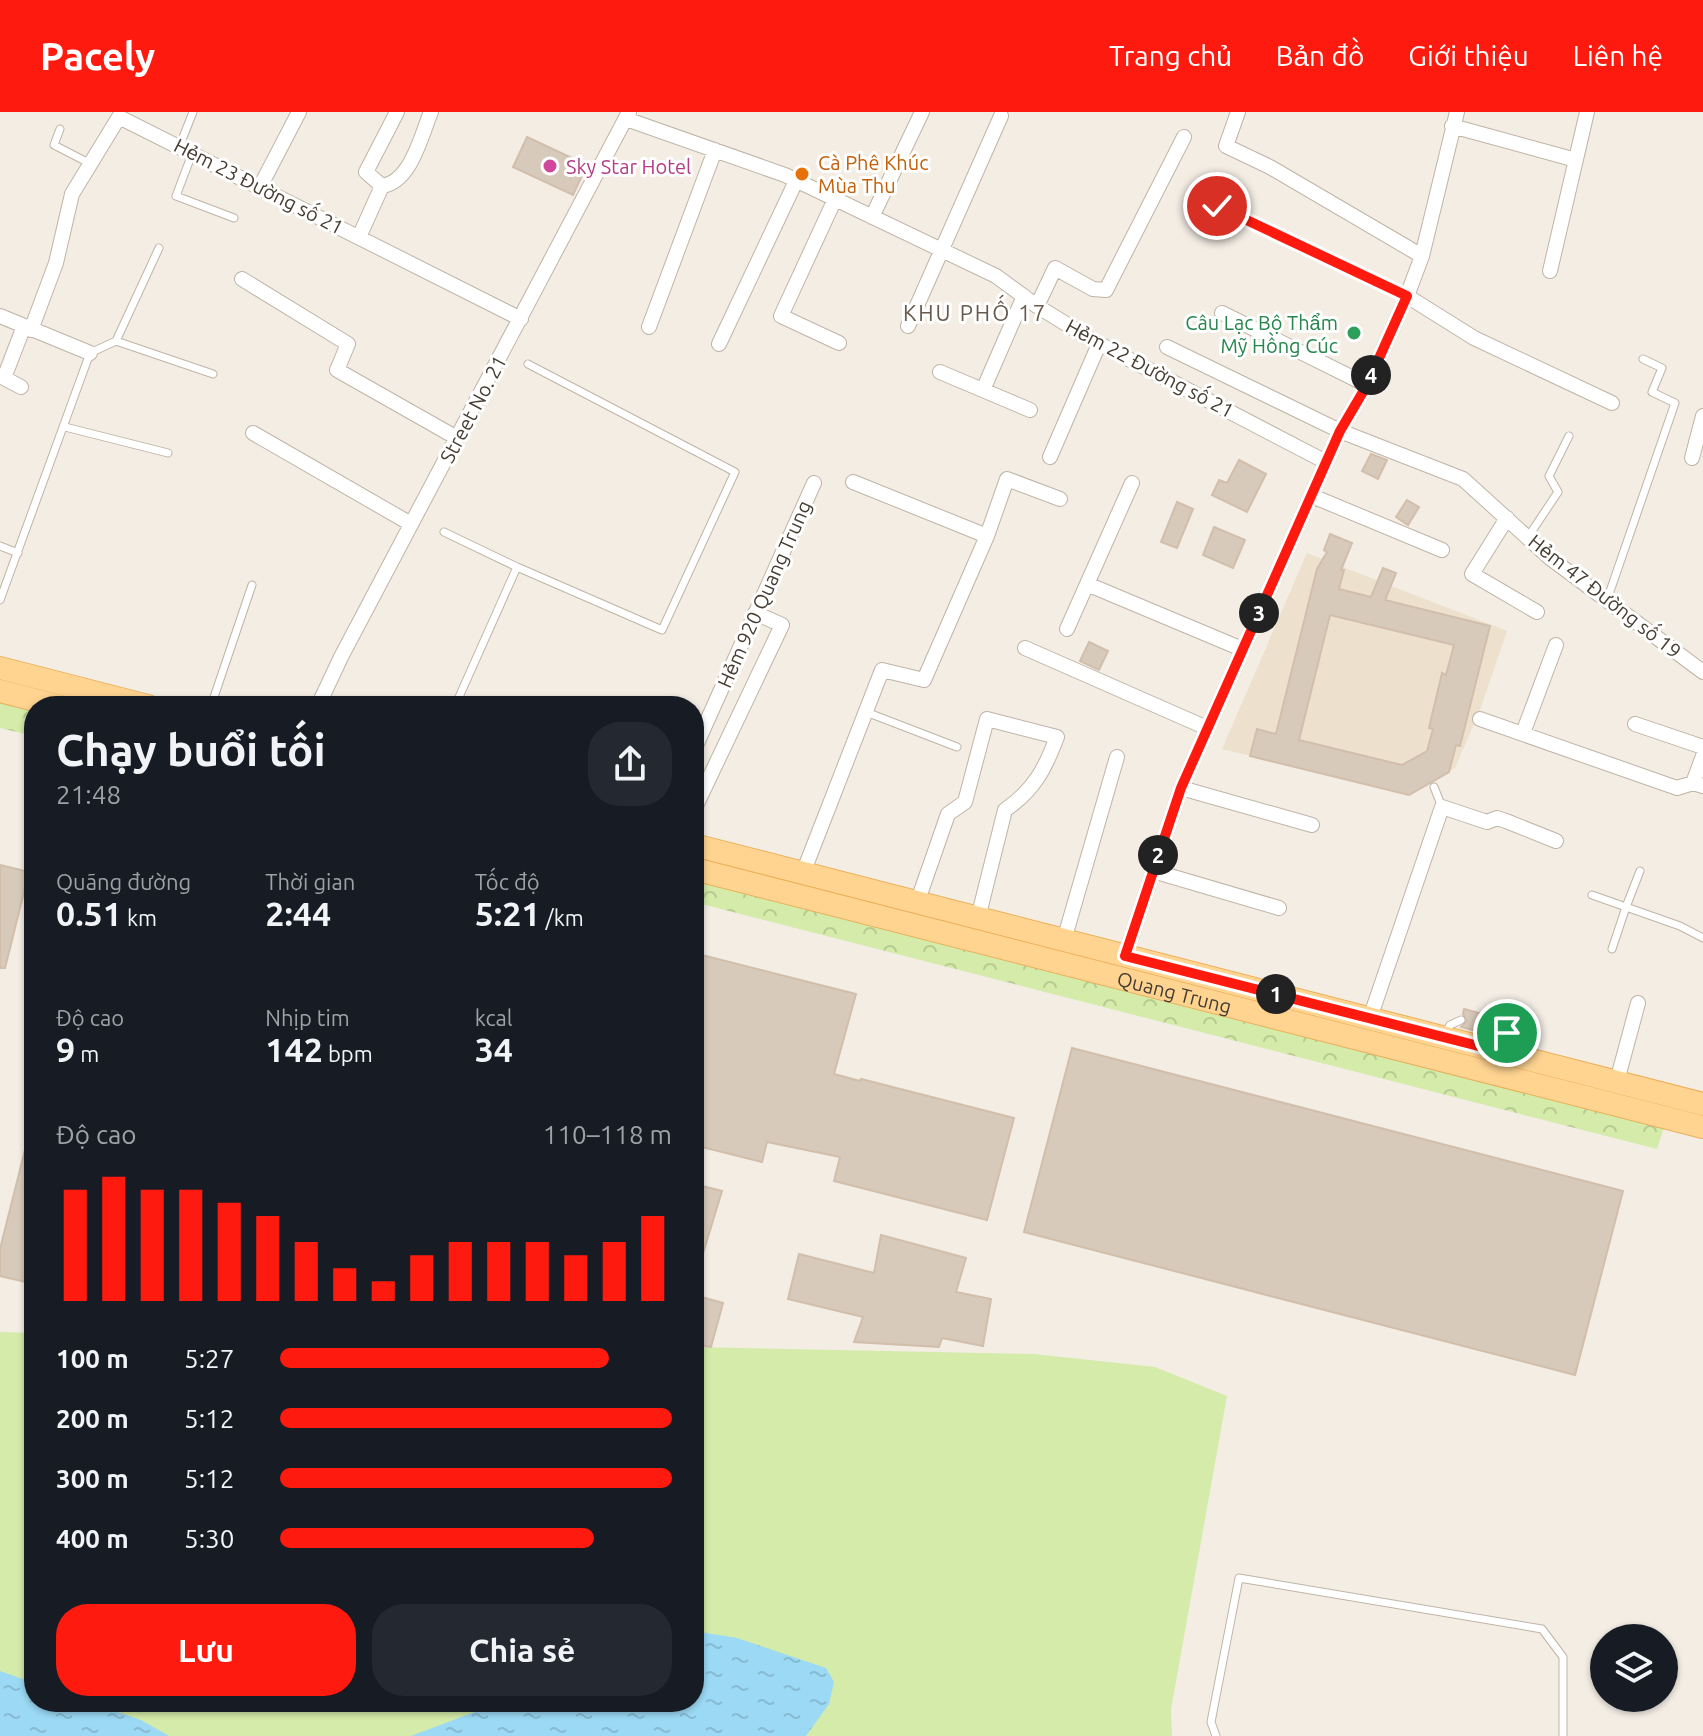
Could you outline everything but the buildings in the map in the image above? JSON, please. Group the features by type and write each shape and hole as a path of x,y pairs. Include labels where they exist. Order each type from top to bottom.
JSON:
{"main road":[{"path":"0,668 88,696"},
{"path":"0,691 24,697"},
{"name":"Quang Trung","path":"704,848 1702,1101"},
{"name":"Quang Trung","path":"704,872 1699,1126"},
{"path":"1699,1126 1702,1101"}],"street":[{"path":"260,187 299,112"},
{"path":"382,186 366,172 397,112"},
{"path":"382,186 393,184 404,173 431,112"},
{"path":"872,217 922,112"},
{"path":"1238,112 1226,146 1270,167 1422,256"},
{"path":"1550,271 1587,112"},
{"name":"Hẻm 23 Đường số 21","path":"21,387 4,378 56,263 68,203 115,114 521,319"},
{"name":"Hẻm 22 Đường số 21","path":"628,115 796,181 996,276 1037,306 1099,344 1326,462"},
{"name":"Street No. 21","path":"323,696 628,115"},
{"path":"908,326 1001,116"},
{"path":"1125,956 1181,788 1340,431 1367,385 1407,296 1422,256 1454,119 1576,160"},
{"path":"1037,306 1055,268 1093,289 1106,290 1184,137"},
{"path":"649,327 715,150"},
{"path":"719,344 796,181"},
{"path":"359,237 382,186"},
{"path":"835,199 781,316 839,343"},
{"path":"242,279 348,344 337,370 457,438"},
{"path":"983,390 1024,296"},
{"path":"1407,296 1474,338 1612,403"},
{"path":"1222,313 1367,385"},
{"path":"0,316 90,353"},
{"path":"1050,457 1099,344"},
{"name":"Hẻm 47 Đường số 19","path":"1167,347 1340,431 1463,479 1550,558 1703,672"},
{"path":"940,372 1030,410"},
{"path":"1692,458 1702,422"},
{"path":"253,433 411,524"},
{"path":"803,873 882,670 924,680 987,536 1007,479 1060,499"},
{"path":"853,482 987,536"},
{"name":"Hẻm 920 Quang Trung","path":"704,728 814,483"},
{"path":"1067,629 1132,483"},
{"path":"1312,496 1442,550"},
{"path":"1507,518 1472,574 1537,612"},
{"path":"1087,584 1242,649"},
{"path":"704,789 782,625 755,613"},
{"path":"1523,733 1556,645"},
{"path":"1025,648 1207,728"},
{"path":"917,903 948,814 965,802 987,719 1057,737 1045,769 1021,799 1005,810 978,918"},
{"path":"1480,719 1677,788 1698,784 1703,756"},
{"path":"1635,724 1703,747"},
{"path":"1064,940 1117,757"},
{"path":"1181,788 1312,825"},
{"path":"1370,1018 1442,807 1487,822 1497,818 1556,841"},
{"path":"1153,871 1279,908"},
{"path":"1617,1081 1638,1003"}],"lane":[{"path":"193,112 176,196 234,218"},
{"path":"60,129 54,145 89,163"},
{"path":"1217,206 1407,296"},
{"path":"0,600 90,353 116,341 159,248"},
{"path":"116,341 213,374"},
{"path":"1607,600 1675,403 1652,392 1662,368 1643,359"},
{"path":"444,532 662,630 735,472 528,364"},
{"path":"65,427 168,453"},
{"path":"1528,537 1558,492 1549,476 1569,436"},
{"path":"0,546 18,553"},
{"path":"459,696 517,567"},
{"path":"214,696 252,585"},
{"path":"866,712 957,747"},
{"path":"1434,787 1442,807"},
{"path":"1612,949 1640,871"},
{"path":"1592,895 1680,926 1703,938"},
{"path":"1443,1037 1450,1025 1461,1020"},
{"path":"1502,1030 1507,1033 1510,1054"},
{"path":"1216,1736 1211,1722 1239,1578 1542,1629 1563,1657 1563,1736"}],"shaded area":[{"path":"1307,553 1507,631 1480,710 1455,768 1409,795 1222,749"}],"green space":[{"path":"0,702 24,708 24,734 0,728"},
{"path":"704,882 1664,1127 1657,1149 704,905"},
{"path":"0,1332 24,1333 24,1712 704,1712 704,1347 1034,1354 1155,1367 1227,1396 1171,1709 1172,1736 0,1736"}],"water":[{"path":"704,1633 737,1638 826,1668 834,1682 829,1704 806,1736 411,1736 475,1712 704,1712"},
{"path":"0,1671 24,1679 24,1712 118,1712 141,1720 169,1736 0,1736"}],"place":[{"name":"Sky Star Hotel","path":"550,166"},
{"name":"Cà Phê Khúc Mùa Thu","path":"802,174"},
{"name":"Câu Lạc Bộ Thẩm Mỹ Hồng Cúc","path":"1354,333"}],"district":[{"name":"KHU PHỐ 17","path":"975,312"}],"route":[{"path":"1217,206 1407,296 1367,385 1340,431 1181,788 1125,956 1510,1054 1507,1033"}]}
